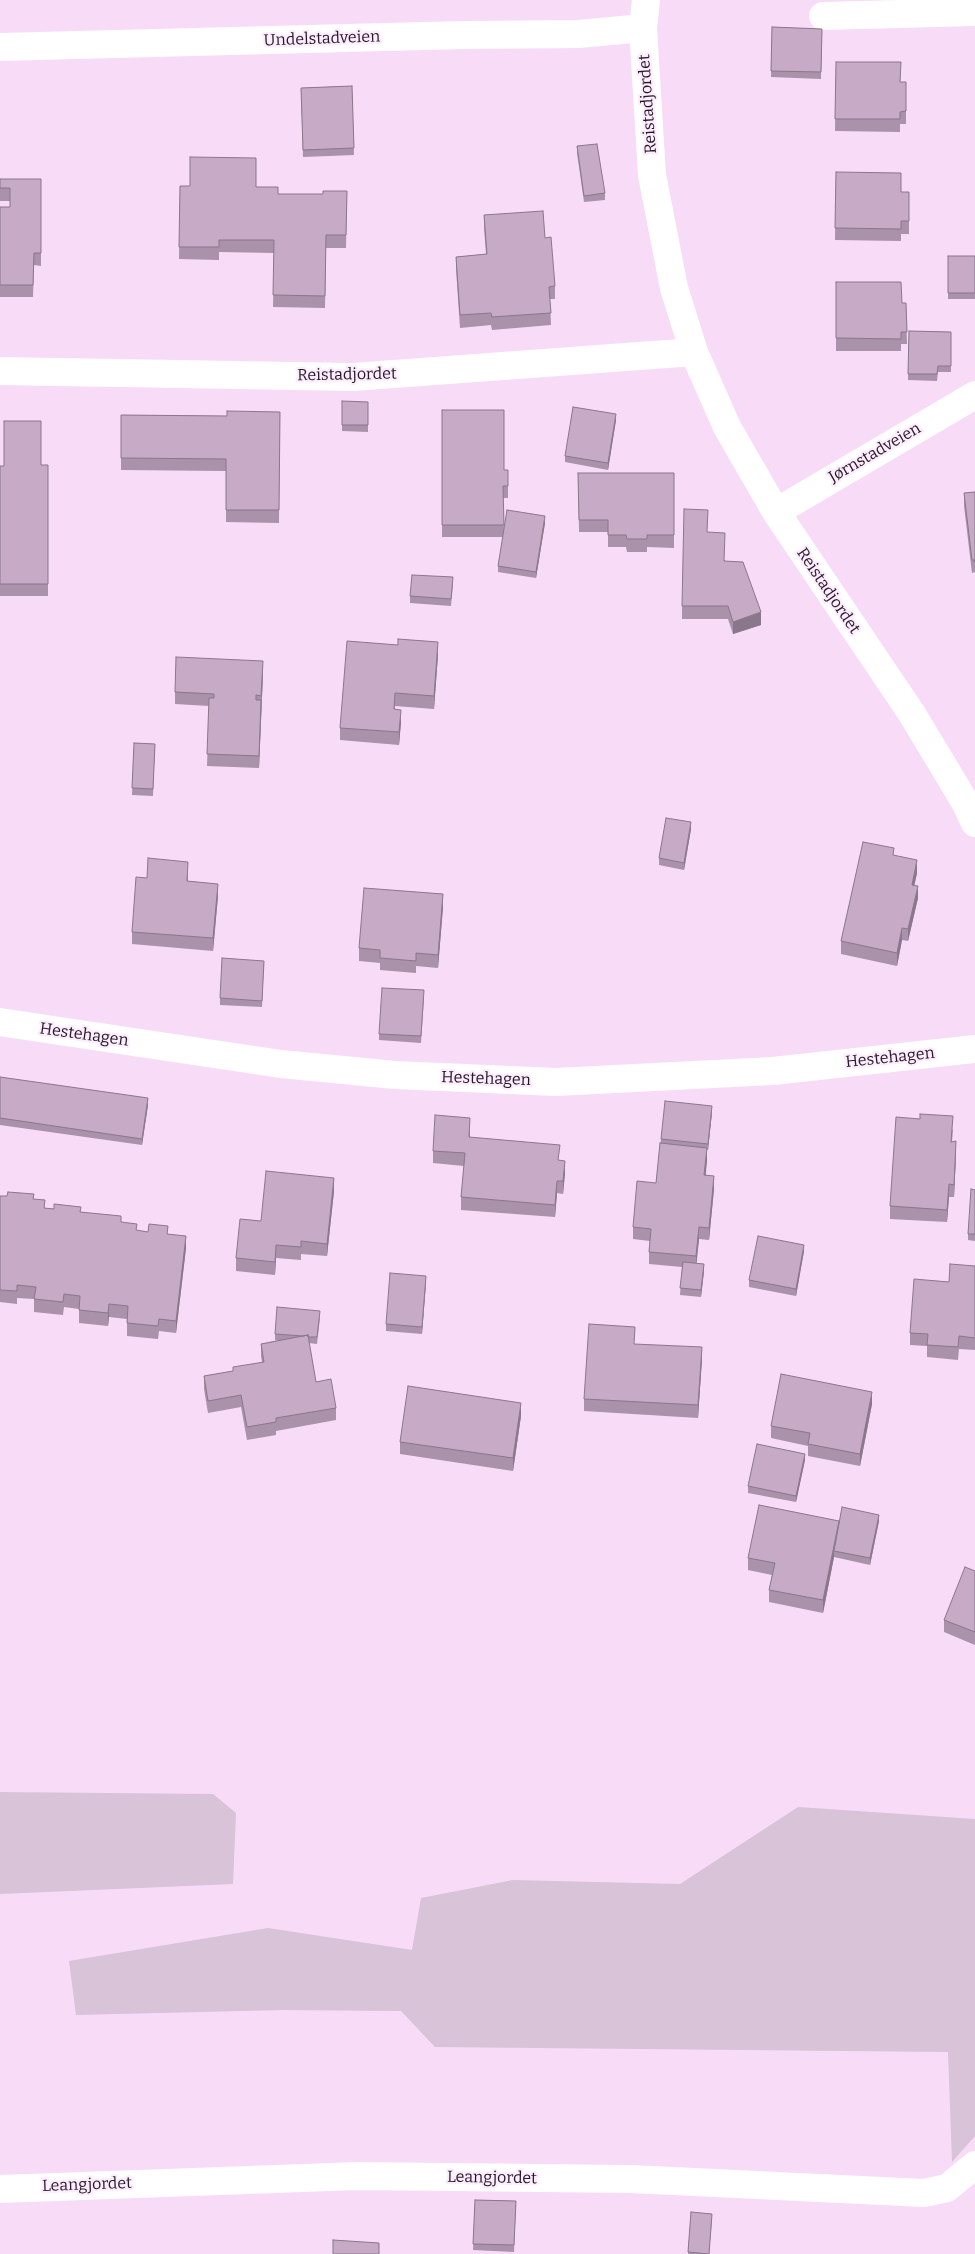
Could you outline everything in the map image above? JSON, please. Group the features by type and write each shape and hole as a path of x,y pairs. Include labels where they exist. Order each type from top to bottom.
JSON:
{"street":[{"name":"Reistadjordet","path":"646,0 643,28 652,174 674,288 694,352 727,427 776,512 912,714 965,802 975,823"},
{"path":"824,16 975,12"},
{"name":"Undelstadveien","path":"0,47 463,35 579,34 643,28"},
{"name":"Reistadjordet","path":"0,371 352,377 694,352"},
{"name":"Jørnstadveien","path":"776,512 975,394"},
{"name":"Hestehagen","path":"0,1022 281,1064 396,1075 556,1082 773,1071 975,1049"},
{"name":"Leangjordet","path":"0,2189 358,2176 631,2179 924,2193 947,2188 975,2165"}],"shaded area":[{"path":"0,1792 213,1794 236,1813 233,1884 0,1894"},
{"path":"798,1807 975,1819 975,2136 952,2162 948,2052 435,2047 401,2011 283,2010 76,2015 69,1961 268,1928 412,1950 421,1898 513,1880 680,1884"}],"building":[{"path":"772,27 822,29 821,72 771,71"},
{"path":"836,62 901,62 900,82 906,82 906,111 900,112 900,119 835,119"},
{"path":"352,86 354,148 303,150 301,88"},
{"path":"597,144 605,193 584,196 577,146"},
{"path":"190,157 256,158 256,187 278,187 278,194 323,194 323,191 347,191 346,235 326,235 325,296 273,295 274,240 219,240 219,247 179,247 180,186 190,186"},
{"path":"836,172 901,173 901,192 909,192 909,221 901,221 901,229 835,228"},
{"path":"0,179 41,179 41,253 34,253 33,285 0,285 0,207 10,207 10,188 0,188"},
{"path":"543,211 545,238 551,237 555,286 549,287 551,313 492,317 491,313 460,315 456,257 487,254 484,215"},
{"path":"948,256 975,256 975,293 948,293"},
{"path":"836,282 901,282 902,303 906,303 907,332 901,332 901,339 836,338"},
{"path":"909,331 951,332 951,366 938,366 937,374 908,374"},
{"path":"342,401 368,402 368,425 342,425"},
{"path":"573,407 616,414 608,463 565,456"},
{"path":"442,410 504,410 504,470 508,470 508,486 503,486 504,525 442,525"},
{"path":"227,411 280,412 279,510 226,510 226,459 121,458 121,415 227,416"},
{"path":"4,421 41,421 41,465 48,465 48,584 0,584 0,466 4,466"},
{"path":"578,473 674,473 674,535 647,535 647,539 627,539 626,535 608,535 608,520 579,520"},
{"path":"975,492 975,560 972,560 964,493"},
{"path":"684,509 708,510 707,532 725,533 724,561 743,562 761,612 733,622 728,606 682,606"},
{"path":"507,510 545,516 536,572 498,566"},
{"path":"412,575 453,577 451,599 410,596"},
{"path":"398,639 438,642 434,696 395,693 394,709 401,710 399,732 340,728 347,641 398,645"},
{"path":"176,657 263,661 261,696 256,695 256,700 261,700 259,756 207,754 209,698 214,698 214,694 175,692"},
{"path":"134,743 155,744 153,789 132,788"},
{"path":"666,818 691,822 684,863 659,858"},
{"path":"863,842 894,848 893,855 917,860 912,885 918,886 908,929 902,928 897,953 841,941"},
{"path":"148,858 188,862 187,881 218,884 213,938 132,932 136,877 147,878"},
{"path":"364,888 443,894 438,955 416,953 416,961 380,958 380,950 359,948"},
{"path":"222,958 264,961 262,1001 220,998"},
{"path":"382,988 424,990 421,1036 379,1034"},
{"path":"0,1077 148,1098 142,1139 0,1118"},
{"path":"665,1101 712,1106 708,1144 661,1139"},
{"path":"920,1114 953,1116 951,1142 956,1141 954,1185 949,1184 947,1210 890,1206 896,1117 920,1119"},
{"path":"435,1115 470,1118 469,1137 560,1145 558,1160 565,1161 563,1181 557,1181 555,1205 461,1197 465,1153 433,1151"},
{"path":"660,1143 707,1148 704,1175 714,1176 709,1228 699,1227 696,1256 649,1252 651,1229 633,1227 637,1181 656,1183"},
{"path":"266,1171 334,1178 327,1244 301,1241 301,1247 276,1245 275,1262 236,1258 240,1219 261,1221"},
{"path":"971,1189 975,1190 975,1234 968,1234"},
{"path":"8,1192 34,1194 33,1199 45,1200 44,1208 54,1209 54,1204 81,1207 80,1212 121,1216 121,1222 137,1224 136,1230 148,1232 149,1224 168,1226 167,1234 186,1236 176,1321 159,1319 158,1326 127,1323 128,1306 109,1304 108,1313 79,1310 80,1296 64,1294 63,1302 34,1299 36,1287 17,1285 17,1291 0,1290 0,1196 7,1196"},
{"path":"758,1236 804,1245 796,1289 749,1280"},
{"path":"683,1262 704,1264 701,1290 680,1288"},
{"path":"950,1264 975,1266 975,1338 959,1336 958,1347 927,1345 928,1334 910,1333 914,1279 949,1282"},
{"path":"390,1273 426,1276 422,1327 386,1324"},
{"path":"277,1307 320,1311 317,1337 275,1334"},
{"path":"589,1324 635,1327 634,1344 702,1347 698,1405 584,1399"},
{"path":"308,1335 316,1382 331,1379 336,1408 276,1418 276,1422 247,1427 241,1395 208,1401 204,1376 233,1371 233,1367 264,1362 261,1344"},
{"path":"781,1374 872,1392 860,1454 808,1444 810,1433 771,1426"},
{"path":"408,1386 521,1403 513,1458 400,1442"},
{"path":"757,1444 805,1454 796,1496 748,1486"},
{"path":"759,1505 839,1521 823,1600 769,1590 775,1563 748,1558"},
{"path":"842,1507 879,1515 870,1558 834,1551"},
{"path":"965,1567 975,1571 975,1632 944,1620"},
{"path":"475,2200 516,2201 514,2245 473,2244"},
{"path":"691,2212 712,2214 709,2254 688,2252"},
{"path":"333,2240 379,2243 379,2254 333,2254"}]}
